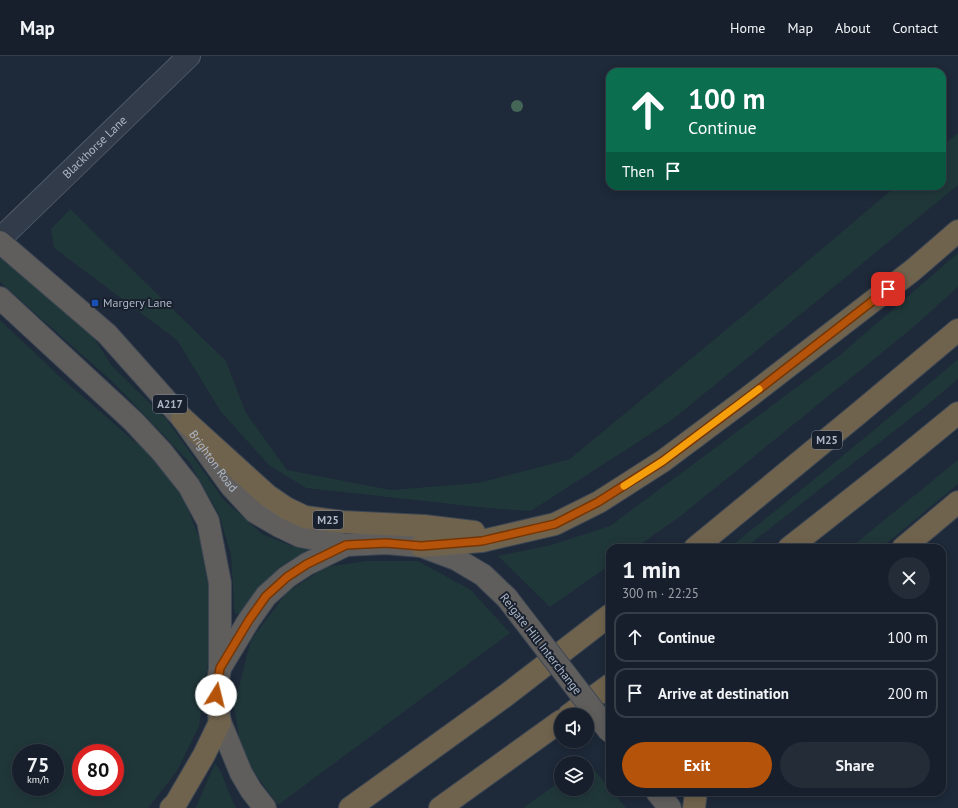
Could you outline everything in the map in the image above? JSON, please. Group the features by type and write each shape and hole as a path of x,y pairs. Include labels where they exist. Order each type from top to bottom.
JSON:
{"highway":[{"name":"M25","path":"421,546 482,541 555,524 598,502 663,461 913,270 958,231"},
{"name":"Brighton Road","path":"0,242 107,334 182,418 231,486 255,512 300,536 346,545"},
{"path":"0,298 133,421 162,452 189,486 208,522 220,583 220,668"},
{"name":"M25","path":"700,544 958,330"},
{"path":"794,544 958,414"},
{"name":"M25","path":"182,418 267,495 286,508 305,517 343,522 424,526 509,535"},
{"path":"908,544 958,502"},
{"name":"Reigate Hill Interchange","path":"265,808 251,790 241,773 220,722 216,695 220,668 249,620 266,596 292,573 346,545 386,543 421,546 456,559 483,575 507,598 606,727"},
{"path":"350,808 504,696 606,618"},
{"path":"579,708 606,688"},
{"path":"171,808 176,803 204,755 220,722"},
{"path":"440,808 554,726"},
{"path":"660,796 670,808"},
{"path":"694,808 696,796"}],"street":[{"name":"Blackhorse Lane","path":"0,239 189,56"}],"green space":[{"path":"958,133 958,185 672,420 531,511 488,508 306,488 269,465 221,412 177,340 54,248 51,229 70,209 226,361 246,413 287,470 391,490 478,483 570,459 757,304 891,190 946,190 946,143"},
{"path":"0,253 94,338 112,366 167,420 224,500 262,534 292,546 311,549 280,567 256,591 243,612 235,614 231,555 219,514 189,462 115,384 0,282"},
{"path":"958,253 958,287 910,330 682,515 641,544 606,544 606,568 550,607 498,556 551,545 610,526 840,355"},
{"path":"0,320 59,376 156,460 185,502 200,540 209,591 209,657 199,726 177,771 148,808 0,808"},
{"path":"958,359 958,379 926,406 750,544 734,544 816,478"},
{"path":"958,460 958,484 886,544 855,544"},
{"path":"366,561 418,561 471,590 510,633 278,805 251,768 241,749 234,706 251,640 287,592 326,567"},
{"path":"215,763 221,774 236,808 195,808"},
{"path":"594,769 606,784 606,796 616,796 626,808 523,808 554,786 554,796 594,796"}],"slow traffic":[{"path":"624,486 663,461 759,389"}],"place":[{"name":"Margery Lane","path":"95,303"}],"route":[{"path":"216,695 220,668 249,620 266,596 287,577 307,564 346,545 386,543 421,546 482,541 555,524 598,502 663,461 758,390 888,289"}]}
